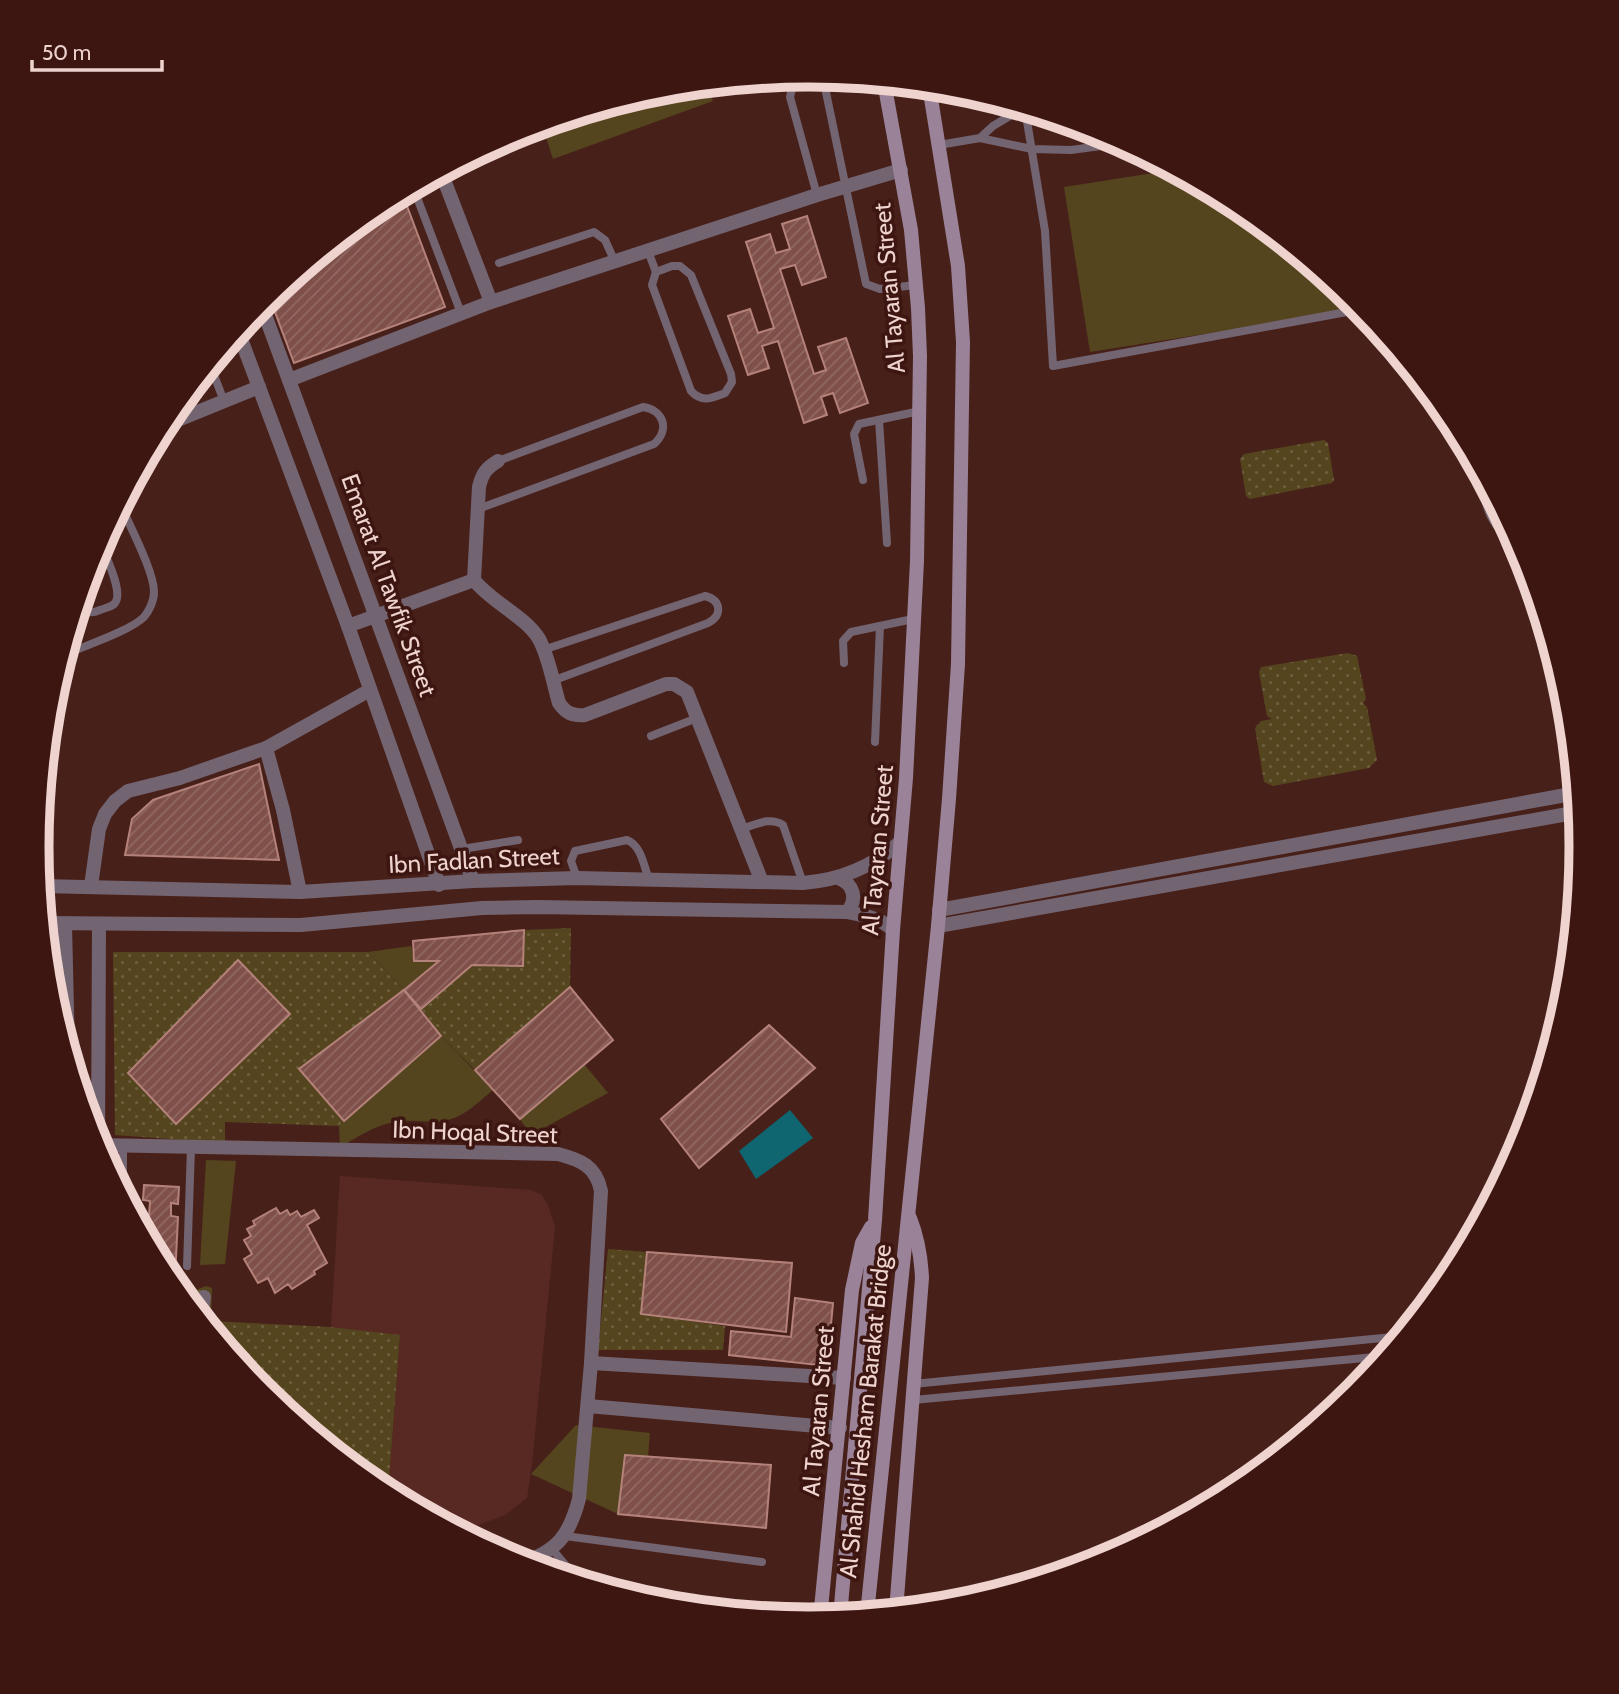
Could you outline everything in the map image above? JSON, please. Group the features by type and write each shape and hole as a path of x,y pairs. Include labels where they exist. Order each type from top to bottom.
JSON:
{"main road":[{"name":"Al Tayaran Street","path":"821,1608 856,1266 862,1243 875,1220 892,930 906,779 913,619 920,356 911,230 886,91"},
{"path":"897,1602 921,1256 917,1234 908,1213 938,926 958,664 963,342 958,267 931,97"},
{"name":"Al Shahid Hesham Barakat Bridge","path":"868,1605 908,1213"},
{"name":"Al Shahid Hesham Barakat Bridge","path":"841,1607 875,1220"}],"street":[{"path":"289,380 491,302 901,170"},
{"path":"444,180 491,302"},
{"name":"Emarat Al Tawfik Street","path":"265,316 473,881"},
{"path":"242,342 348,626 439,885"},
{"path":"181,419 259,387"},
{"path":"498,461 482,474 472,568 474,580 480,589 531,629 539,639 559,703 565,711 575,716 585,715 666,684 674,684 687,692 762,882"},
{"path":"348,626 474,580"},
{"path":"91,886 99,829 105,814 122,796 266,748 370,690"},
{"path":"266,748 283,810 300,892"},
{"path":"939,910 1568,795"},
{"path":"938,926 1569,814"},
{"path":"1419,822 1422,840"},
{"name":"Ibn Fadlan Street","path":"51,886 300,892 473,881 577,878 803,883 838,878 871,864 899,843"},
{"path":"838,878 848,882 853,891 853,903 847,912"},
{"path":"1033,894 1034,910"},
{"name":"Ibn Fadlan Street","path":"54,923 301,925 482,908 537,907 847,912 872,917 884,922 892,930"},
{"path":"65,924 67,1008"},
{"path":"97,1113 99,924"},
{"name":"Ibn Hoqal Street","path":"110,1146 558,1154 578,1159 591,1168 601,1191 588,1406 579,1499 565,1536 552,1549 536,1556"},
{"path":"203,1306 204,1297"},
{"path":"591,1363 844,1378"},
{"path":"588,1406 840,1428"}],"lane":[{"path":"794,87 790,97 817,195"},
{"path":"828,87 866,284 880,289 916,285"},
{"path":"979,138 1013,114"},
{"path":"1026,118 1049,269 1053,366 1349,312"},
{"path":"939,145 979,138 1032,149 1090,149 1106,146"},
{"path":"416,196 461,313"},
{"path":"499,263 594,232 605,240 615,262"},
{"path":"648,251 656,272 652,285 691,391 696,397 703,399 725,393 732,382 731,374 691,275 680,266 671,265 656,272"},
{"path":"214,374 224,401"},
{"path":"478,509 654,444 664,430 663,421 659,413 652,408 643,407 498,461"},
{"path":"863,480 854,434 859,424 920,411"},
{"path":"879,420 887,543"},
{"path":"1484,497 1494,525 1501,532"},
{"path":"75,650 131,626 143,618 151,606 154,592 152,578 125,515"},
{"path":"86,612 93,613 114,604 117,599 117,587 106,558"},
{"path":"543,650 705,596 713,598 718,604 719,612 715,619 708,623 552,681"},
{"path":"844,663 842,641 846,635 913,619"},
{"path":"875,742 880,626"},
{"path":"651,736 697,718"},
{"path":"741,829 769,820 783,825 803,883"},
{"path":"462,849 518,840"},
{"path":"577,878 571,861 575,851 627,840 638,848 649,880"},
{"path":"123,1146 123,1174"},
{"path":"187,1266 191,1147"},
{"path":"914,1384 1390,1337"},
{"path":"913,1400 1372,1357"},
{"path":"1159,1360 1161,1378"},
{"path":"565,1536 762,1562"},
{"path":"552,1549 568,1568"}],"shaded area":[{"path":"710,93 713,101 553,159 545,134 613,112 661,101"},
{"path":"1160,172 1190,188 1272,244 1311,275 1349,311 1090,352 1064,187"},
{"path":"1324,440 1328,443 1334,480 1332,483 1250,499 1246,496 1240,459 1244,454"},
{"path":"1348,653 1357,656 1366,699 1363,703 1367,707 1377,760 1369,768 1273,786 1264,782 1255,728 1261,721 1272,719 1267,716 1259,672 1261,667"},
{"path":"571,928 570,987 475,1070 441,1036 421,1009 472,965 523,966 524,930"},
{"path":"411,946 414,961 439,961 404,990 368,952"},
{"path":"113,952 368,952 404,990 299,1069 344,1121 339,1126 225,1122 225,1143 115,1135","holes":["290,1014 177,1124 129,1073"]},
{"path":"441,1036 493,1090 458,1117 437,1121 401,1121 380,1126 340,1147 339,1126"},
{"path":"584,1064 608,1093 531,1135 520,1119"},
{"path":"206,1160 236,1161 225,1264 200,1265"},
{"path":"340,1176 531,1190 542,1195 555,1227 527,1498 505,1515 471,1528 429,1506 389,1480 400,1336 331,1327"},
{"path":"608,1249 647,1252 641,1314 725,1326 723,1350 598,1350"},
{"path":"206,1286 212,1288 211,1316 206,1310 192,1291"},
{"path":"215,1321 331,1327 400,1335 389,1480 308,1419 272,1385"},
{"path":"576,1425 650,1433 648,1457 625,1455 618,1514 531,1474"}],"water":[{"path":"790,1110 813,1138 756,1179 739,1151"}],"building":[{"path":"406,203 445,307 294,363 273,308 347,244"},
{"path":"807,216 826,277 802,285 795,265 780,269 814,374 826,370 818,347 846,338 868,403 840,413 833,393 821,397 827,415 804,423 778,341 762,346 769,368 748,375 728,316 750,309 758,333 774,328 746,242 770,234 776,253 790,249 782,224"},
{"path":"259,764 279,860 125,855 132,819 153,800"},
{"path":"524,930 523,966 472,965 421,1009 404,990 439,961 414,961 413,941"},
{"path":"238,960 290,1014 176,1124 128,1073"},
{"path":"570,987 613,1040 520,1119 475,1070"},
{"path":"404,990 441,1036 344,1121 299,1069"},
{"path":"769,1025 815,1068 699,1168 661,1119"},
{"path":"144,1185 179,1187 178,1204 171,1203 171,1216 178,1217 176,1268 145,1216 149,1216 150,1201 143,1200"},
{"path":"276,1208 280,1214 287,1210 290,1215 297,1211 301,1217 314,1210 319,1218 307,1225 327,1263 292,1289 288,1284 275,1293 268,1278 258,1283 244,1259 252,1254 244,1240 251,1236 247,1229 255,1225 253,1221"},
{"path":"647,1252 792,1263 786,1332 641,1314"},
{"path":"795,1298 833,1303 827,1366 729,1355 731,1331 791,1337"},
{"path":"625,1455 771,1465 766,1528 618,1514"}]}
